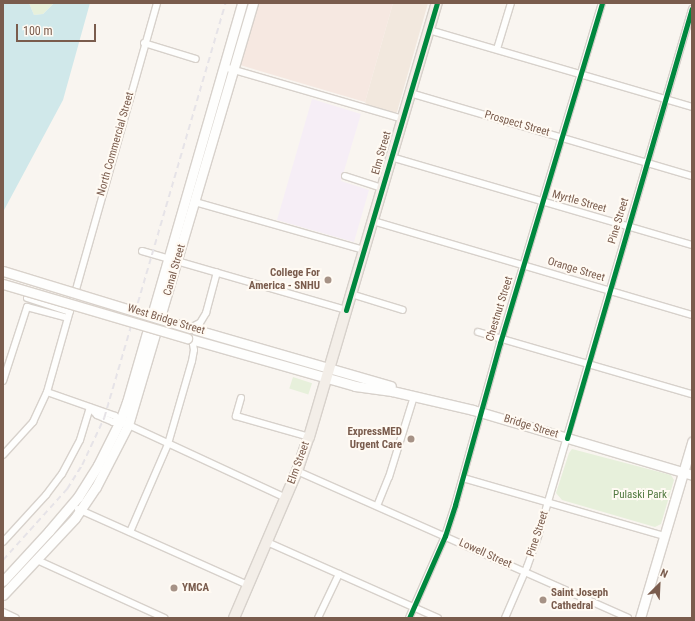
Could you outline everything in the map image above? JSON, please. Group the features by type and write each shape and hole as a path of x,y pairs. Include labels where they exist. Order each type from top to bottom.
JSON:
{"main road":[{"name":"Elm Street","path":"235,618 286,498 309,437 437,3"}],"street":[{"name":"North Commercial Street","path":"3,455 33,422 47,392 144,44 157,3"},
{"name":"Canal Street","path":"3,581 49,531 70,505 98,465 120,421 127,402 167,258 242,3"},
{"name":"Canal Street","path":"3,595 81,510 107,467 128,425 178,261 253,3"},
{"path":"497,50 511,3"},
{"name":"Chestnut Street","path":"409,618 445,536 542,202 602,3"},
{"name":"Pine Street","path":"504,618 525,572 548,503 692,9"},
{"path":"429,30 692,107"},
{"path":"144,44 196,59"},
{"path":"224,67 403,119"},
{"name":"Prospect Street","path":"410,93 692,176"},
{"name":"Myrtle Street","path":"391,157 692,245"},
{"path":"345,176 382,188"},
{"path":"195,202 364,250"},
{"name":"Orange Street","path":"373,221 692,315"},
{"path":"142,251 346,310"},
{"name":"West Bridge Street","path":"3,271 190,328 329,367"},
{"path":"190,328 200,323 206,313 217,272"},
{"name":"West Bridge Street","path":"3,284 326,378"},
{"path":"351,294 403,310"},
{"path":"27,298 69,315"},
{"path":"3,381 27,307 69,315"},
{"path":"478,332 692,394"},
{"path":"130,532 168,444 192,361 194,350 190,339"},
{"name":"Bridge Street","path":"329,367 402,389 414,396"},
{"name":"Bridge Street","path":"326,378 355,386 414,396 481,412 688,473"},
{"path":"47,392 90,408 99,409 115,416 120,421 128,425 286,498"},
{"path":"377,506 389,477 414,396"},
{"path":"241,398 236,416 309,437"},
{"path":"4,538 46,495 62,474 80,440 90,408"},
{"path":"640,618 664,536 688,473 692,442"},
{"name":"Lowell Street","path":"297,471 628,618"},
{"path":"463,478 664,536"},
{"path":"70,505 248,585"},
{"path":"267,542 438,618"},
{"path":"36,560 164,618"},
{"path":"318,618 339,574"},
{"path":"3,612 16,618"}],"shaded area":[{"path":"259,3 393,3 365,102 240,65"},
{"path":"393,3 428,3 397,112 392,113 368,106 365,102"},
{"path":"312,99 361,114 341,181 369,190 354,242 277,220"}],"green space":[{"path":"29,3 54,3 43,14 34,15"},
{"path":"293,377 312,383 308,395 289,388"},
{"name":"Pulaski Park","path":"572,449 671,475 674,480 661,524 655,527 562,500 556,493 569,453"}],"water":[{"path":"3,3 29,3 34,15 43,14 54,3 90,3 63,100 3,212"}],"railway":[{"path":"3,560 67,489 82,465 104,418 225,3"}],"cycle path":[{"path":"346,310 437,3"},
{"path":"409,618 445,536 455,505 500,343 602,3"},
{"path":"567,438 692,9"}],"place":[{"name":"College For America - SNHU","path":"328,280"},
{"name":"ExpressMED Urgent Care","path":"411,439"},
{"name":"YMCA","path":"174,588"},
{"name":"Saint Joseph Cathedral","path":"543,600"}]}
